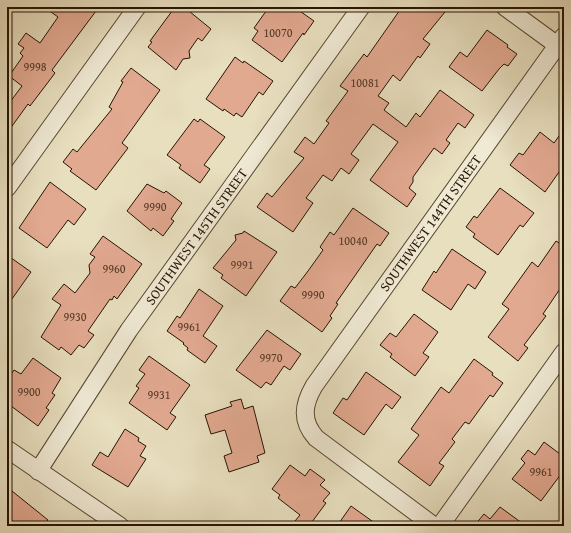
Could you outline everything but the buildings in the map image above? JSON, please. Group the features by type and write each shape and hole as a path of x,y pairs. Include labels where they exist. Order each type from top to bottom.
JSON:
{"street":[{"path":"7,188 137,7"},
{"name":"SOUTHWEST 145TH STREET","path":"38,471 129,330 361,7"},
{"path":"505,7 561,41"},
{"name":"SOUTHWEST 144TH STREET","path":"434,526 316,438 308,426 304,412 307,399 314,386 561,41"},
{"path":"440,526 564,352"},
{"path":"7,449 120,526"}]}
